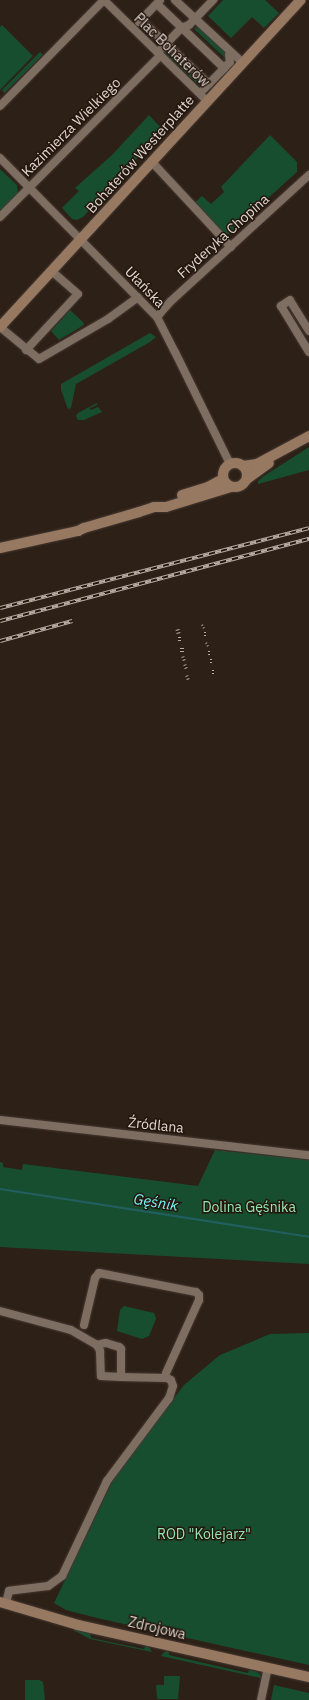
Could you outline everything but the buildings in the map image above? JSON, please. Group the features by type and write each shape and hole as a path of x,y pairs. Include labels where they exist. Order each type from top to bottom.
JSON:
{"street":[{"path":"0,106 103,0"},
{"name":"Plac Bohaterów","path":"103,0 162,50 207,101"},
{"path":"174,0 243,63"},
{"path":"194,19 213,0"},
{"name":"Bohaterów Westerplatte","path":"0,327 207,101 302,0"},
{"path":"224,68 182,28 158,2 140,21 162,50 206,87 230,62 230,55"},
{"name":"Kazimierza Wielkiego","path":"0,217 182,28 194,19"},
{"name":"Ułańska","path":"0,158 156,317 176,352 230,464"},
{"path":"152,162 231,247"},
{"name":"Fryderyka Chopina","path":"156,317 171,301 309,176"},
{"path":"26,350 78,294 52,271"},
{"path":"0,327 26,350 39,359 108,319 138,298"},
{"path":"309,330 290,300 281,306 309,352"},
{"path":"0,548 78,531 154,507 166,507 231,487 239,487 286,450 309,436"},
{"path":"223,479 224,470 230,464 235,463 243,466 257,464 286,450"},
{"path":"243,466 247,472 246,480"},
{"path":"223,479 231,487"},
{"path":"154,507 163,501 208,487 223,479"},
{"name":"Źródlana","path":"0,1120 309,1155"},
{"path":"84,1325 95,1278 98,1273 196,1292 199,1295 199,1300 166,1373"},
{"path":"0,1311 71,1330 97,1345 100,1350 101,1376 165,1378 171,1380 173,1389 169,1398 107,1480 62,1576 48,1586 9,1591 3,1602"},
{"path":"97,1345 106,1343 121,1348 121,1377"},
{"name":"Zdrojowa","path":"3,1602 78,1625 309,1677"},
{"path":"260,1700 268,1668"}],"green space":[{"path":"223,0 265,0 279,13 264,28 252,17 231,38 208,16"},
{"path":"2,25 33,56 0,90 0,27"},
{"path":"198,26 228,53 226,59 194,29"},
{"path":"164,46 205,85 202,88 161,50"},
{"path":"40,52 43,55 5,93 2,90"},
{"path":"149,115 163,130 83,217 77,220 72,219 62,208 79,191 75,188 112,155"},
{"path":"270,135 297,162 297,172 225,237 193,204 202,196 211,204 224,192 221,187"},
{"path":"0,169 17,185 18,194 0,212"},
{"path":"70,310 83,322 84,325 59,340 51,331"},
{"path":"150,333 156,337 150,342 76,384 71,408 68,409 61,390 61,384"},
{"path":"97,403 97,405 90,408 91,410 98,407 102,412 84,420 78,420 76,416 78,413"},
{"path":"309,447 309,470 258,484 258,481 264,476"},
{"name":"Dolina Gęśnika","path":"215,1150 309,1160 309,1264 0,1247 0,1162 3,1163 3,1167 22,1170 23,1164 198,1186"},
{"path":"124,1306 154,1313 156,1319 149,1336 142,1339 117,1331 120,1310"},
{"name":"ROD \"Kolejarz\"","path":"309,1333 309,1665 97,1618 66,1610 54,1603 113,1480 184,1385 220,1355 270,1334"},
{"path":"75,1628 90,1632 91,1638 144,1649 145,1646 149,1647 152,1652 90,1639 73,1630"},
{"path":"167,1651 169,1655 248,1673 249,1670 255,1671 260,1674 261,1678 161,1656"},
{"path":"164,1676 180,1676 178,1699 157,1699 156,1685 164,1685"},
{"path":"25,1680 39,1680 43,1682 45,1700 25,1700"},
{"path":"274,1685 309,1693 309,1700 271,1700"}],"waterway":[{"name":"Gęśnik","path":"0,1189 309,1237"}],"railway":[{"path":"0,608 309,528"},
{"path":"0,621 309,539"},
{"path":"0,641 72,621"},
{"path":"176,632 180,631"}]}
